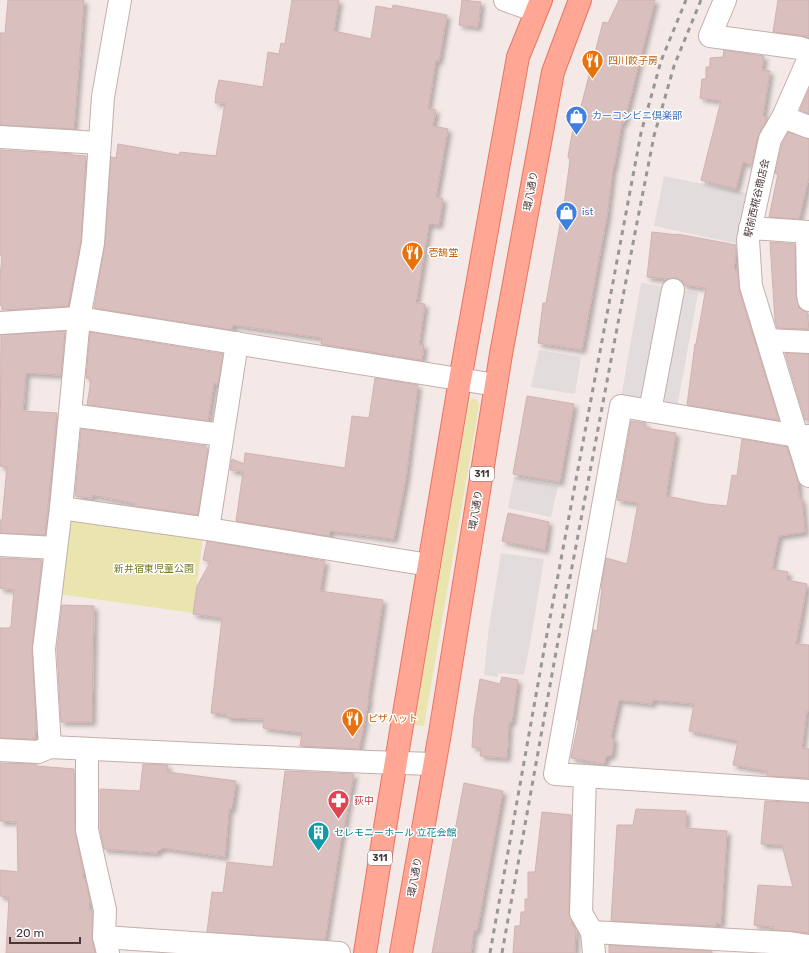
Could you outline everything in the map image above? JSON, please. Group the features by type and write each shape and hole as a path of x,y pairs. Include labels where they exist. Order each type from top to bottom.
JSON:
{"main road":[{"name":"環八通り","path":"401,953 434,764 496,385 553,72 580,0"},
{"name":"311","path":"365,953 460,380 518,57 539,5"}],"street":[{"path":"50,747 44,649 61,508 79,318 93,243 103,97 120,0"},
{"path":"505,0 539,5"},
{"path":"725,0 710,36 800,48 809,51"},
{"name":"駅前西糀谷商店会","path":"809,58 782,117 770,139 748,240 751,286 768,340 803,436 809,476"},
{"path":"782,117 809,127"},
{"path":"0,137 99,143"},
{"path":"750,228 808,232 809,300"},
{"path":"650,411 672,290"},
{"path":"0,323 79,318 496,385"},
{"path":"768,340 809,342"},
{"path":"208,530 237,343"},
{"path":"803,436 621,406 555,774 809,791"},
{"path":"70,416 222,435"},
{"path":"61,508 429,565"},
{"path":"0,545 56,548"},
{"path":"0,750 38,752 50,747 434,764"},
{"path":"87,749 87,830 105,910 106,945 339,953"},
{"path":"585,776 581,913 593,942 724,946 788,943 809,946"}],"green space":[{"path":"472,398 479,403 479,406 424,726 414,725 469,402"},
{"name":"新井宿東児童公園","path":"68,519 203,538 193,613 59,594"}],"shaded area":[{"path":"664,176 751,194 740,244 654,226"},
{"path":"641,283 698,293 677,408 621,398"},
{"path":"539,350 581,357 575,394 531,387"},
{"path":"514,477 558,486 551,517 508,508"},
{"path":"501,553 544,559 524,675 498,673 498,677 484,675 489,626"}],"building":[{"path":"8,0 84,0 74,129 0,125 0,33 5,33"},
{"path":"292,0 339,0 334,31 371,39 376,6 392,9 393,5 447,15 439,61 436,60 428,109 436,110 433,126 448,129 436,197 443,199 439,225 429,224 416,303 425,304 419,344 424,345 422,360 321,344 322,338 233,325 232,330 94,308 105,244 111,157 116,158 118,144 179,155 180,152 216,156 225,103 215,103 219,80 263,87 268,52 279,54 281,43 285,44"},
{"path":"462,0 481,2 478,27 459,25"},
{"path":"619,0 655,0 624,123 622,122 613,168 607,216 582,350 538,343 543,303 546,303 561,219 562,220 570,160 568,156 575,118 578,118 603,22 608,23"},
{"path":"778,0 809,0 809,36 773,32"},
{"path":"724,50 764,56 762,70 770,71 763,116 768,118 758,136 752,165 743,162 736,189 701,180 721,101 700,98 702,79 706,79 706,67 710,67 710,58 723,57"},
{"path":"809,89 809,114 800,110"},
{"path":"788,132 809,139 809,177 799,219 769,217 778,174 775,173 782,144"},
{"path":"0,150 86,156 81,241 68,306 2,310 2,306 0,305 2,255 0,255"},
{"path":"652,232 677,234 736,245 734,268 738,274 739,290 779,420 687,405 695,344 706,288 684,285 681,280 676,278 668,279 647,277"},
{"path":"770,242 795,244 796,296 799,308 807,312 809,329 777,328 775,320"},
{"path":"65,331 61,375 26,373 23,411 57,413 45,535 0,533 0,520 2,520 7,467 0,466 1,335"},
{"path":"90,332 223,354 218,384 214,383 208,421 87,405 91,380 86,378"},
{"path":"785,353 809,354 809,420 805,420"},
{"path":"375,378 418,385 406,478 394,539 330,531 329,536 236,521 243,472 230,470 232,459 244,464 245,453 345,468 352,416 369,418"},
{"path":"527,396 574,404 560,482 513,474"},
{"path":"631,421 646,423 645,428 676,433 666,496 706,504 727,506 732,475 737,476 742,439 787,447 798,481 799,499 802,499 805,532 779,536 772,569 788,572 787,580 807,584 796,644 809,645 809,711 807,711 802,748 809,749 809,778 767,776 767,771 733,765 738,741 689,731 694,704 653,700 652,704 619,700 611,737 614,739 612,755 606,757 604,764 571,758 579,720 577,720 593,630 597,631 601,588 606,558 627,564 638,503 617,500"},
{"path":"81,429 206,446 208,449 198,515 136,506 136,504 92,495 92,498 75,496"},
{"path":"508,513 549,522 545,550 502,541"},
{"path":"207,541 325,561 320,591 383,600 369,699 359,749 300,746 302,733 263,728 264,719 227,718 226,714 211,713 222,618 193,614 197,586 211,561 203,560"},
{"path":"0,558 42,560 32,648 36,727 35,739 0,738 0,628 9,628 11,626 14,590 0,588"},
{"path":"62,605 94,606 92,722 61,722 57,649"},
{"path":"502,677 518,680 512,722 509,722 507,758 480,756 481,748 472,747 474,717 480,679 500,684"},
{"path":"0,763 36,764 36,766 74,769 75,830 83,871 83,879 85,879 90,900 89,910 92,910 92,937 95,953 6,953 9,897 0,896 0,870 18,872 17,822 0,821"},
{"path":"143,764 168,765 167,772 236,781 232,809 229,809 225,857 163,848 156,853 104,849 100,829 100,789 140,791"},
{"path":"285,771 354,774 342,834 325,940 207,932 212,892 223,893 227,862 273,867"},
{"path":"464,783 503,791 477,931 474,930 471,953 432,953"},
{"path":"765,801 809,803 809,933 774,930 774,927 754,925 758,885 793,887 782,845 761,844"},
{"path":"636,809 686,811 686,828 727,831 721,924 716,923 716,926 611,921 617,825 633,825"},
{"path":"542,812 571,815 569,913 572,926 576,929 575,953 513,953 515,926 520,926 521,912 525,912 525,899 528,899 528,872 535,872"},
{"path":"609,945 712,951 712,953 609,953"}],"railway":[{"path":"490,953 544,650 641,133 661,61 686,0"},
{"path":"502,953 556,652 654,136 674,66 701,0"}],"place":[{"name":"四川餃子房","path":"592,80"},
{"name":"カーコンビニ倶楽部","path":"577,136"},
{"name":"ist","path":"566,232"},
{"name":"壱鵠堂","path":"412,272"},
{"name":"ピザハット","path":"353,738"},
{"name":"荻中","path":"339,820"},
{"name":"セレモニーホール 立花会館","path":"319,852"}]}
